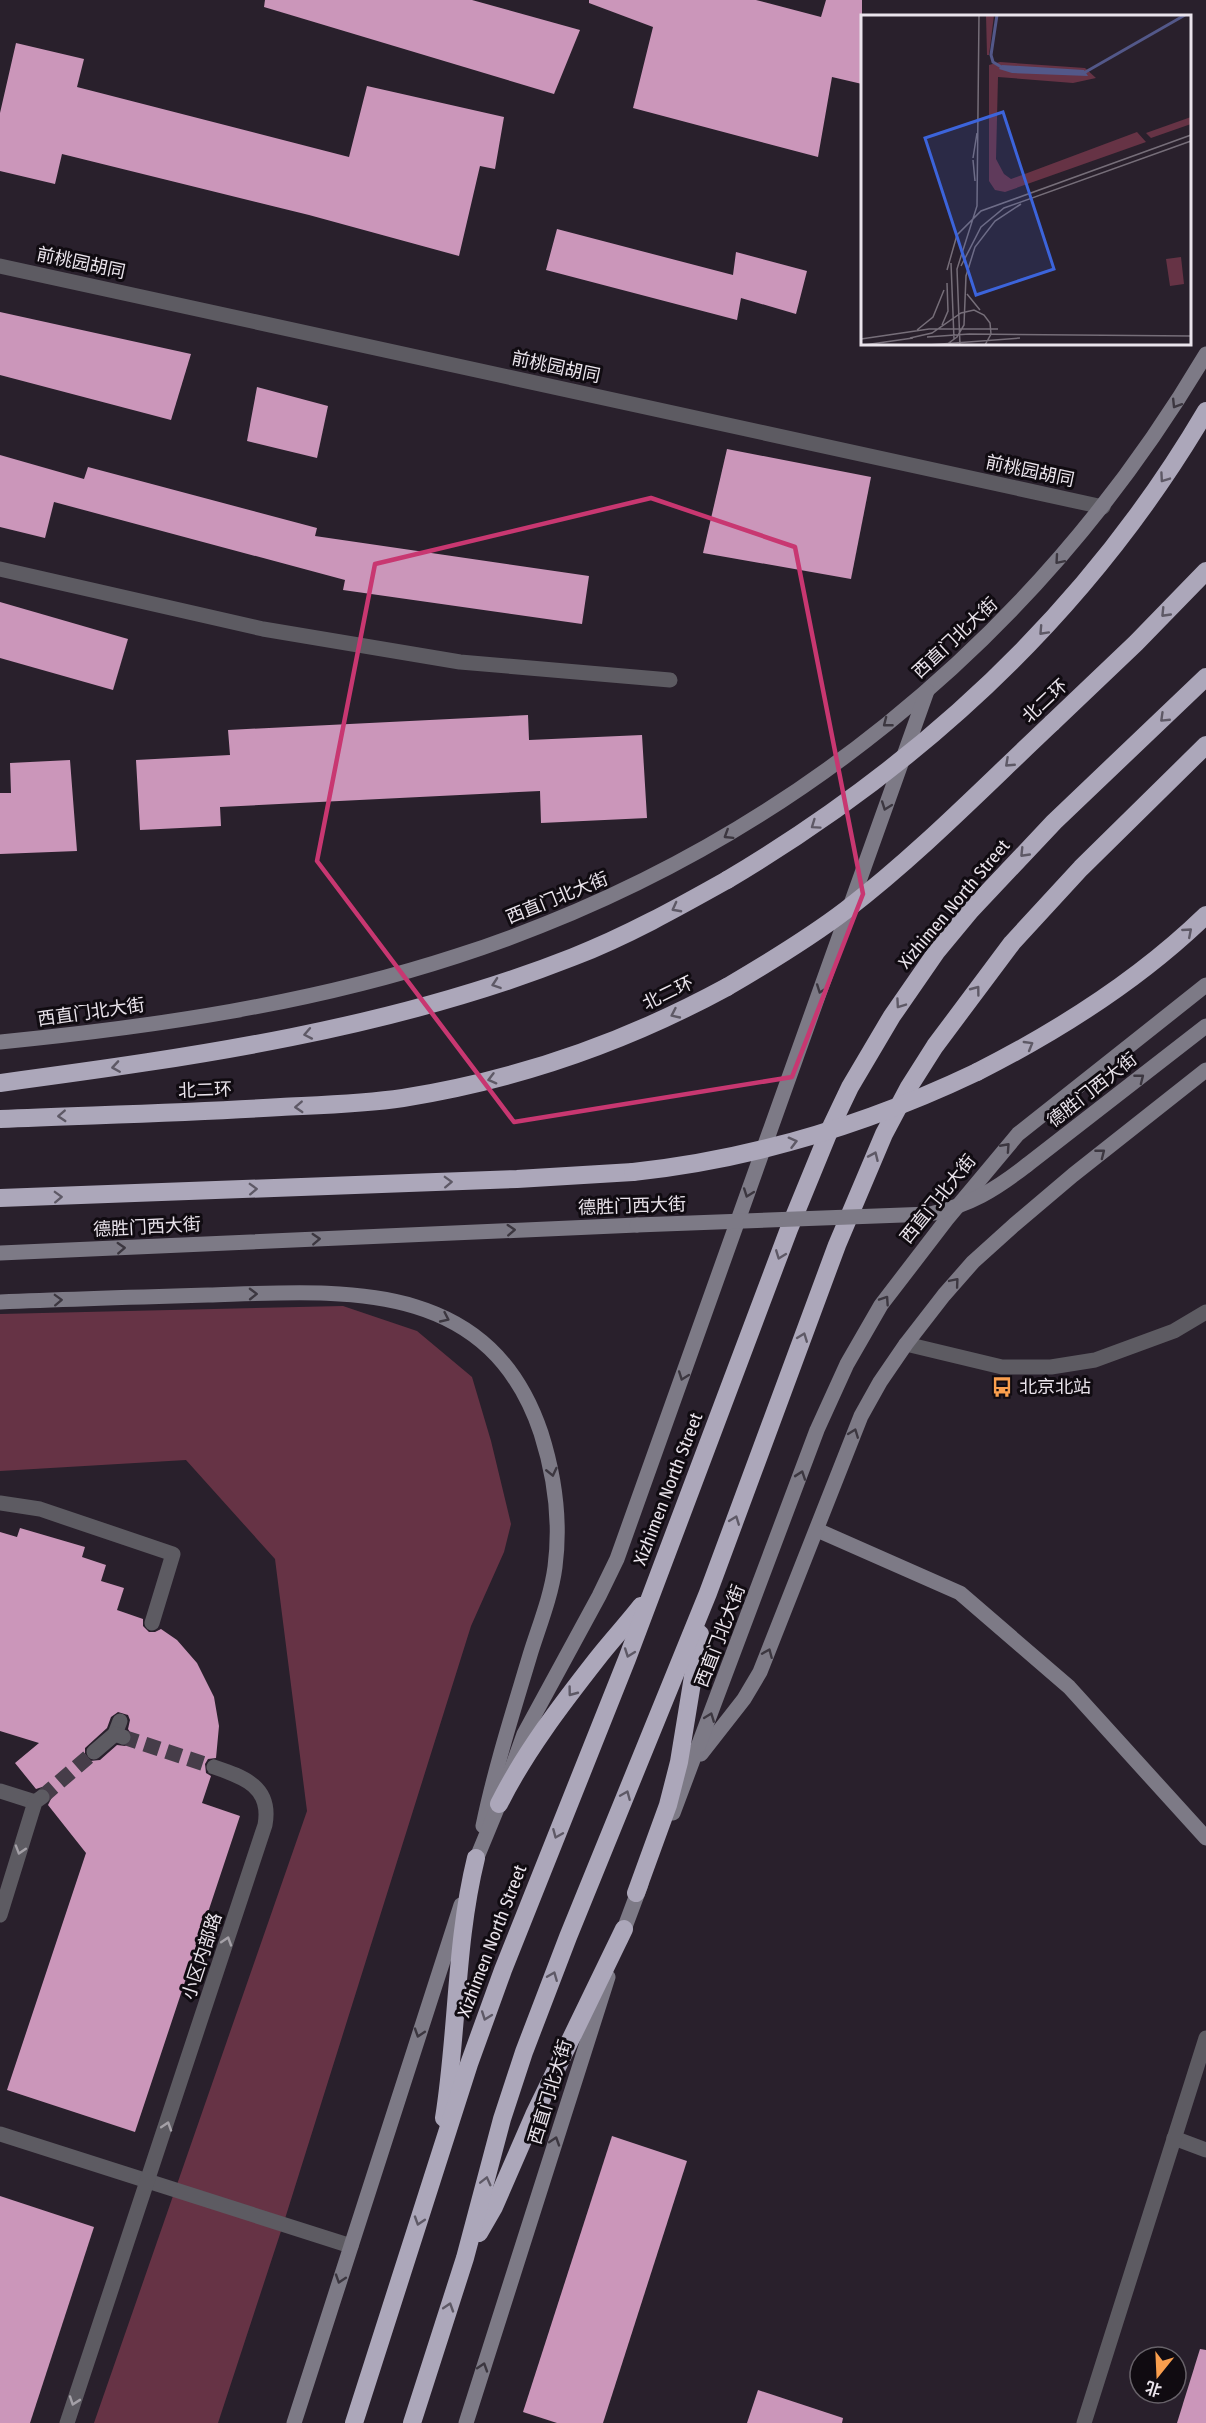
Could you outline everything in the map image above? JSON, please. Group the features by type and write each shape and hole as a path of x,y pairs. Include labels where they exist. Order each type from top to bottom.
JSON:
{"highway":[{"path":"0,1083 252,1044 368,1021 429,1005 478,991 573,957 652,921 727,880 797,837 880,778 940,730 1008,666 1055,618 1097,568 1172,466 1206,411"},
{"name":"北二环","path":"0,1119 328,1105 385,1100 440,1091 521,1071 602,1045 676,1014 727,987 796,944 864,895 1052,723 1136,643 1206,571"},
{"name":"Xizhimen North Street","path":"354,2423 503,1970 627,1659 812,1173 850,1087 878,1038 937,951 985,894 1054,822 1206,677"},
{"path":"412,2423 465,2258 502,2119 524,2052 561,1954 714,1575 845,1225 884,1134 909,1087 961,1009 1024,929 1081,868 1206,745"},
{"path":"0,1198 518,1179 633,1172 722,1158 796,1142 888,1111 977,1072 1034,1042 1097,1003 1160,955 1206,915"},
{"path":"636,1893 675,1778 684,1738 699,1636 714,1575"},
{"path":"499,1804 533,1744 597,1658 644,1602 657,1578"},
{"path":"430,2187 444,2113 460,1946 467,1896 476,1858"},
{"path":"465,2258 494,2207 534,2115 624,1929"}],"street":[{"name":"前桃园胡同","path":"0,266 1103,507"},
{"name":"西直门北大街","path":"0,1042 153,1023 286,1000 383,978 455,957 521,934 638,884 706,849 769,809 840,759 927,691 975,649 1020,604 1103,507 1174,409 1206,354"},
{"path":"0,569 263,629 460,662 670,680"},
{"path":"294,2423 476,1858 499,1804 524,1734 599,1596 617,1558 927,691"},
{"name":"西直门北大街","path":"466,2423 636,1893 689,1772 817,1430 847,1364 881,1305 947,1219 1018,1134 1206,985"},
{"name":"德胜门西大街","path":"0,1253 930,1214 984,1196 1206,1026"},
{"path":"689,1772 749,1691 760,1672 861,1416 880,1382 906,1344 963,1272 999,1237 1206,1070"},
{"path":"0,1302 256,1293 361,1294 409,1304 452,1322 468,1331 503,1361 525,1396 544,1443 556,1489 557,1540 550,1589 496,1768 476,1858"},
{"path":"906,1344 1002,1367 1051,1367 1095,1360 1174,1331 1206,1312"},
{"path":"0,1503 40,1509 173,1554 152,1623"},
{"path":"817,1530 960,1593 1069,1687 1206,1838"},
{"path":"94,1752 119,1731"},
{"name":"小区内部路","path":"67,2423 266,1819 265,1802 254,1785 237,1774 214,1767"},
{"path":"0,1791 39,1800 0,1915"},
{"path":"1084,2423 1206,2038"},
{"path":"0,2134 351,2246"},
{"path":"1174,2138 1206,2150"}],"highlighted area":[{"path":"651,498 795,547 863,894 792,1077 514,1122 317,861 375,564"}],"shaded area":[{"path":"343,1306 417,1331 472,1377 491,1441 511,1524 504,1552 471,1626 283,2225 218,2423 94,2423 307,1811 275,1559 186,1460 0,1471 0,1314"}],"building":[{"path":"265,0 472,0 580,30 554,94 264,7"},
{"path":"589,0 756,0 821,17 826,0 862,0 861,84 832,77 818,157 633,108 653,27 589,3"},
{"path":"16,43 84,59 77,87 349,157 367,86 504,117 495,169 480,166 459,256 309,215 62,154 55,184 0,171 0,113"},
{"path":"557,229 733,275 736,252 807,271 796,314 741,298 737,320 546,270"},
{"path":"0,312 191,354 171,420 0,375"},
{"path":"257,387 328,406 317,458 247,441"},
{"path":"727,449 871,477 851,579 703,553"},
{"path":"0,455 84,479 88,467 317,528 315,536 589,576 582,624 343,590 345,580 54,502 45,538 0,527"},
{"path":"0,602 128,639 113,690 0,658"},
{"path":"528,715 529,740 642,735 647,818 541,823 540,791 220,807 221,826 140,830 136,760 230,755 228,730"},
{"path":"70,760 77,851 0,854 0,793 11,793 10,763"},
{"path":"20,1528 85,1547 82,1557 106,1565 101,1581 124,1588 117,1610 143,1619 143,1626 149,1632 161,1629 177,1640 197,1663 214,1697 219,1726 216,1758 208,1759 205,1764 206,1773 211,1776 202,1803 240,1816 135,2132 7,2090 86,1853 48,1805 52,1797 50,1791 42,1787 36,1789 15,1763 39,1743 0,1731 0,1532 17,1537","holes":["118,1712 128,1715 130,1720 128,1729 132,1735 132,1741 125,1746 117,1745 100,1760 90,1761 85,1754 85,1748 107,1728 111,1717"]},
{"path":"612,2136 687,2161 603,2423 557,2423 523,2412"},
{"path":"0,2196 94,2227 30,2423 0,2423"},
{"path":"1200,2349 1206,2350 1206,2423 1177,2423 1183,2405 1188,2405 1188,2388"},
{"path":"758,2390 843,2418 842,2423 747,2423"}],"tunnel":[{"path":"123,1737 214,1767"},
{"path":"42,1797 94,1752"}],"place":[{"name":"北京北站","path":"1002,1387"}]}
